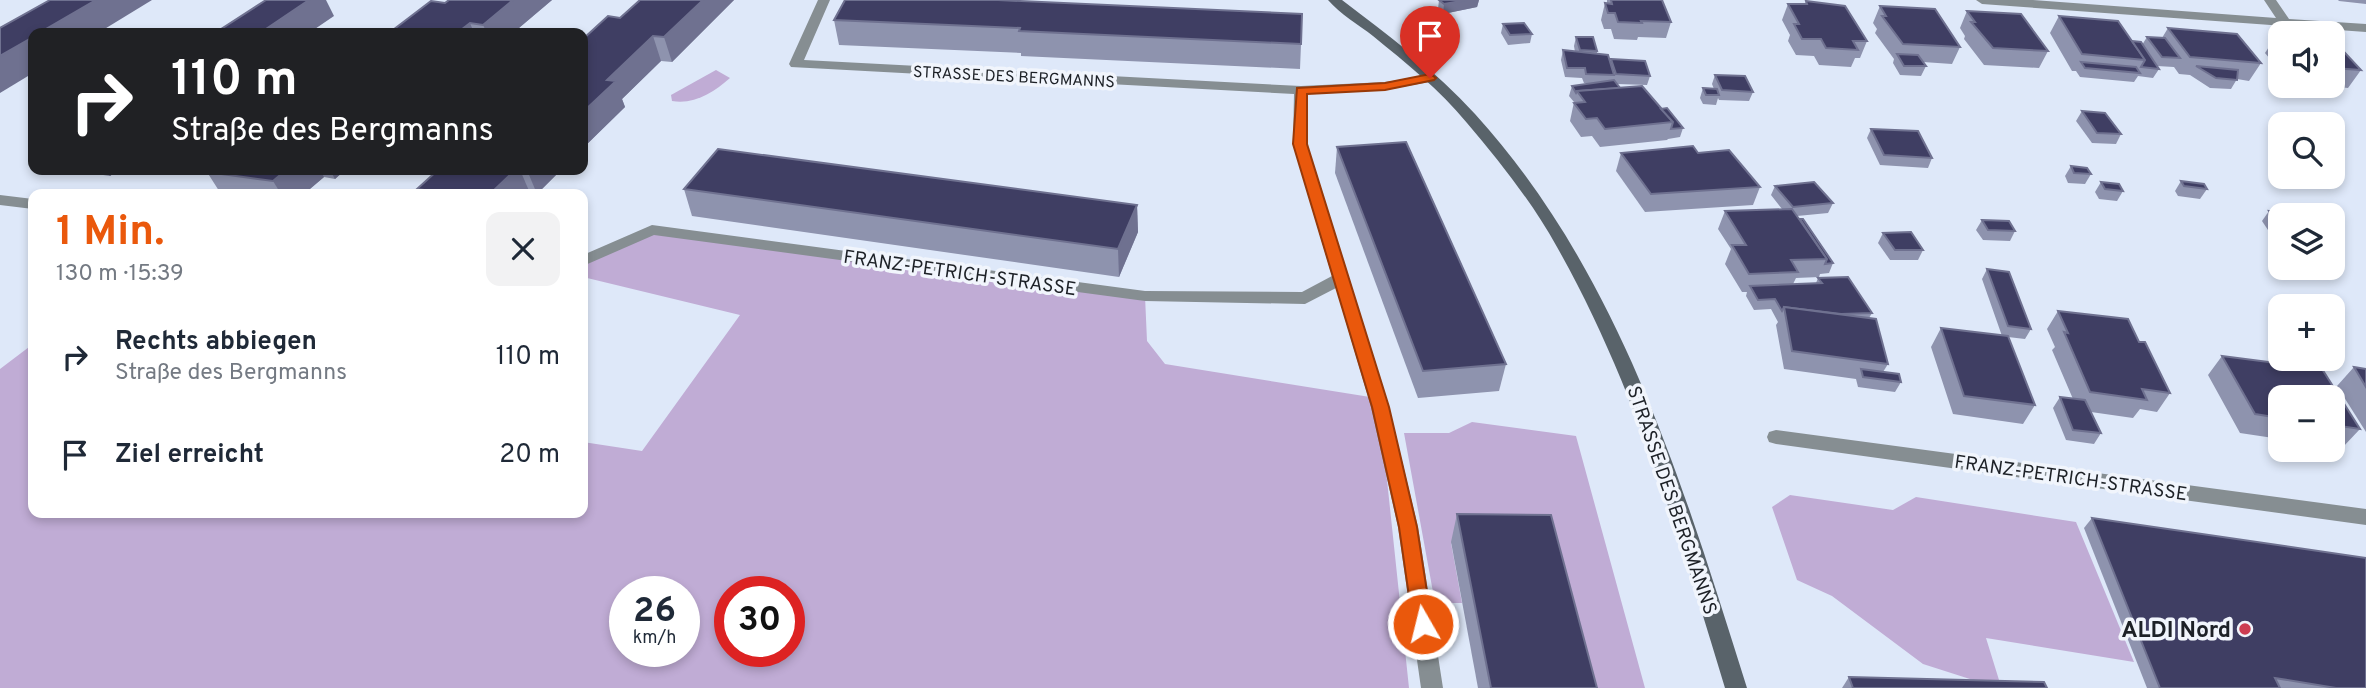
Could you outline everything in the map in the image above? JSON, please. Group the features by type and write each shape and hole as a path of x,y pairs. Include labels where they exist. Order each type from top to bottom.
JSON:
{"main road":[{"name":"STRASSE DES BERGMANNS","path":"1334,0 1430,78 1471,119 1526,188 1577,266 1646,412 1736,688"}],"street":[{"name":"STRASSE DES BERGMANNS","path":"824,0 796,64 1301,90 1385,86 1430,78"},
{"path":"1982,0 2366,28"},
{"path":"2270,0 2284,20"},
{"path":"1301,90 1300,144 1380,407 1408,527 1432,688"},
{"path":"0,200 28,203"},
{"name":"FRANZ-PETRICH-STRASSE","path":"588,259 652,230 1146,296 1305,298 1340,279"},
{"name":"FRANZ-PETRICH-STRASSE","path":"1776,437 2366,517"}],"shaded area":[{"path":"716,70 730,78 696,99 672,101 671,95"},
{"path":"652,230 1145,296 1147,341 1165,364 1370,397 1385,461 1409,688 0,688 0,369 28,348 28,518 588,518 588,443 642,451 740,315 588,278 588,259"},
{"path":"1472,422 1576,436 1645,688 1579,688 1451,543 1462,603 1435,603 1404,433 1449,433"},
{"path":"1790,495 1893,510 1916,497 2076,522 2134,662 1986,638 1999,680 1973,680 1923,664 1832,596 1797,580 1772,507"}],"building":[{"path":"50,0 96,0 48,28 28,28 28,40 0,56 0,28"},
{"path":"266,0 309,0 267,28 223,28"},
{"path":"449,0 513,0 483,25 470,23 464,28 396,28 431,1 445,3"},
{"path":"640,0 703,0 664,37 653,36 607,80 616,81 588,107 588,34 608,16 620,18"},
{"path":"845,0 998,0 1302,14 1301,44 834,20"},
{"path":"1439,0 1467,0 1444,4"},
{"path":"1611,0 1662,0 1671,22 1618,22 1615,13 1608,13 1605,3 1612,4"},
{"path":"1806,1 1845,6 1867,41 1853,41 1858,50 1826,48 1821,39 1802,39 1794,24 1799,24 1788,4 1807,4"},
{"path":"1880,6 1935,9 1960,47 1903,44 1882,16 1886,16"},
{"path":"1967,11 2021,14 2048,51 1993,48 1971,22 1975,22"},
{"path":"2059,16 2118,21 2145,60 2082,54"},
{"path":"1524,23 1532,34 1510,35 1503,24"},
{"path":"2168,28 2237,34 2261,63 2190,57"},
{"path":"1576,37 1593,37 1597,51 1580,50"},
{"path":"2147,37 2165,38 2180,58 2162,57"},
{"path":"2132,41 2141,42 2159,69 2141,67 2145,60"},
{"path":"1563,50 1608,55 1614,75 1586,74 1585,68 1567,68"},
{"path":"2345,53 2361,70 2345,69"},
{"path":"1897,54 1918,55 1926,66 1904,66"},
{"path":"1611,59 1645,61 1650,76 1616,74"},
{"path":"2081,62 2136,67 2140,73 2085,68"},
{"path":"2196,66 2238,70 2237,80 2216,78"},
{"path":"1715,75 1745,76 1753,92 1722,90"},
{"path":"1614,80 1620,88 1576,93 1572,86"},
{"path":"1642,86 1673,122 1605,129 1597,118 1586,119 1574,103 1585,102 1577,91"},
{"path":"1703,88 1717,89 1719,95 1706,95"},
{"path":"1667,108 1683,128 1671,129 1673,122 1661,109"},
{"path":"2082,111 2105,113 2121,134 2097,133"},
{"path":"1871,129 1918,131 1932,158 1884,155"},
{"path":"1406,142 1506,364 1423,371 1337,147"},
{"path":"1693,146 1698,153 1729,150 1760,187 1651,194 1621,153"},
{"path":"718,149 1137,205 1118,249 684,189"},
{"path":"2071,166 2087,168 2091,174 2074,173"},
{"path":"229,175 280,175 273,181"},
{"path":"432,175 510,175 495,189 417,189"},
{"path":"2181,181 2204,184 2207,189 2184,186"},
{"path":"1814,182 1833,203 1793,207 1775,186"},
{"path":"2101,182 2119,184 2123,191 2105,189"},
{"path":"1792,209 1827,259 1791,260 1798,272 1749,274 1732,245 1746,245 1725,211"},
{"path":"1800,219 1803,219 1833,263 1825,264 1827,259"},
{"path":"1982,220 2009,221 2015,231 1988,230"},
{"path":"1911,232 1923,250 1895,250 1883,233"},
{"path":"1987,269 2009,272 2031,329 2008,326"},
{"path":"1848,277 1872,313 1841,314 1784,307 1782,311 1775,299 1758,300 1750,286 1822,283 1818,278"},
{"path":"1784,307 1876,319 1888,364 1792,351"},
{"path":"2058,311 2128,319 2139,342 2145,342 2170,393 2142,389 2147,400 2090,392 2064,332 2068,333"},
{"path":"1941,328 2008,336 2035,405 1964,396"},
{"path":"2222,356 2268,362 2268,371 2323,371 2332,385 2268,385 2268,416 2255,414"},
{"path":"2354,367 2366,369 2366,387"},
{"path":"1861,369 1899,374 1901,382 1863,377"},
{"path":"2060,397 2085,400 2101,433 2073,430"},
{"path":"2345,405 2360,429 2345,427"},
{"path":"1457,514 1551,515 1597,688 1491,688"},
{"name":"ALDI Nord","path":"2092,518 2366,558 2366,688 2336,688 2275,678 2280,688 2160,688"},
{"path":"1849,677 2044,682 2047,688 1853,688"}],"place":[{"name":"ALDI Nord","path":"2245,629"}],"route":[{"path":"1423,624 1408,527 1380,407 1300,144 1301,90 1385,86 1430,78"}]}
